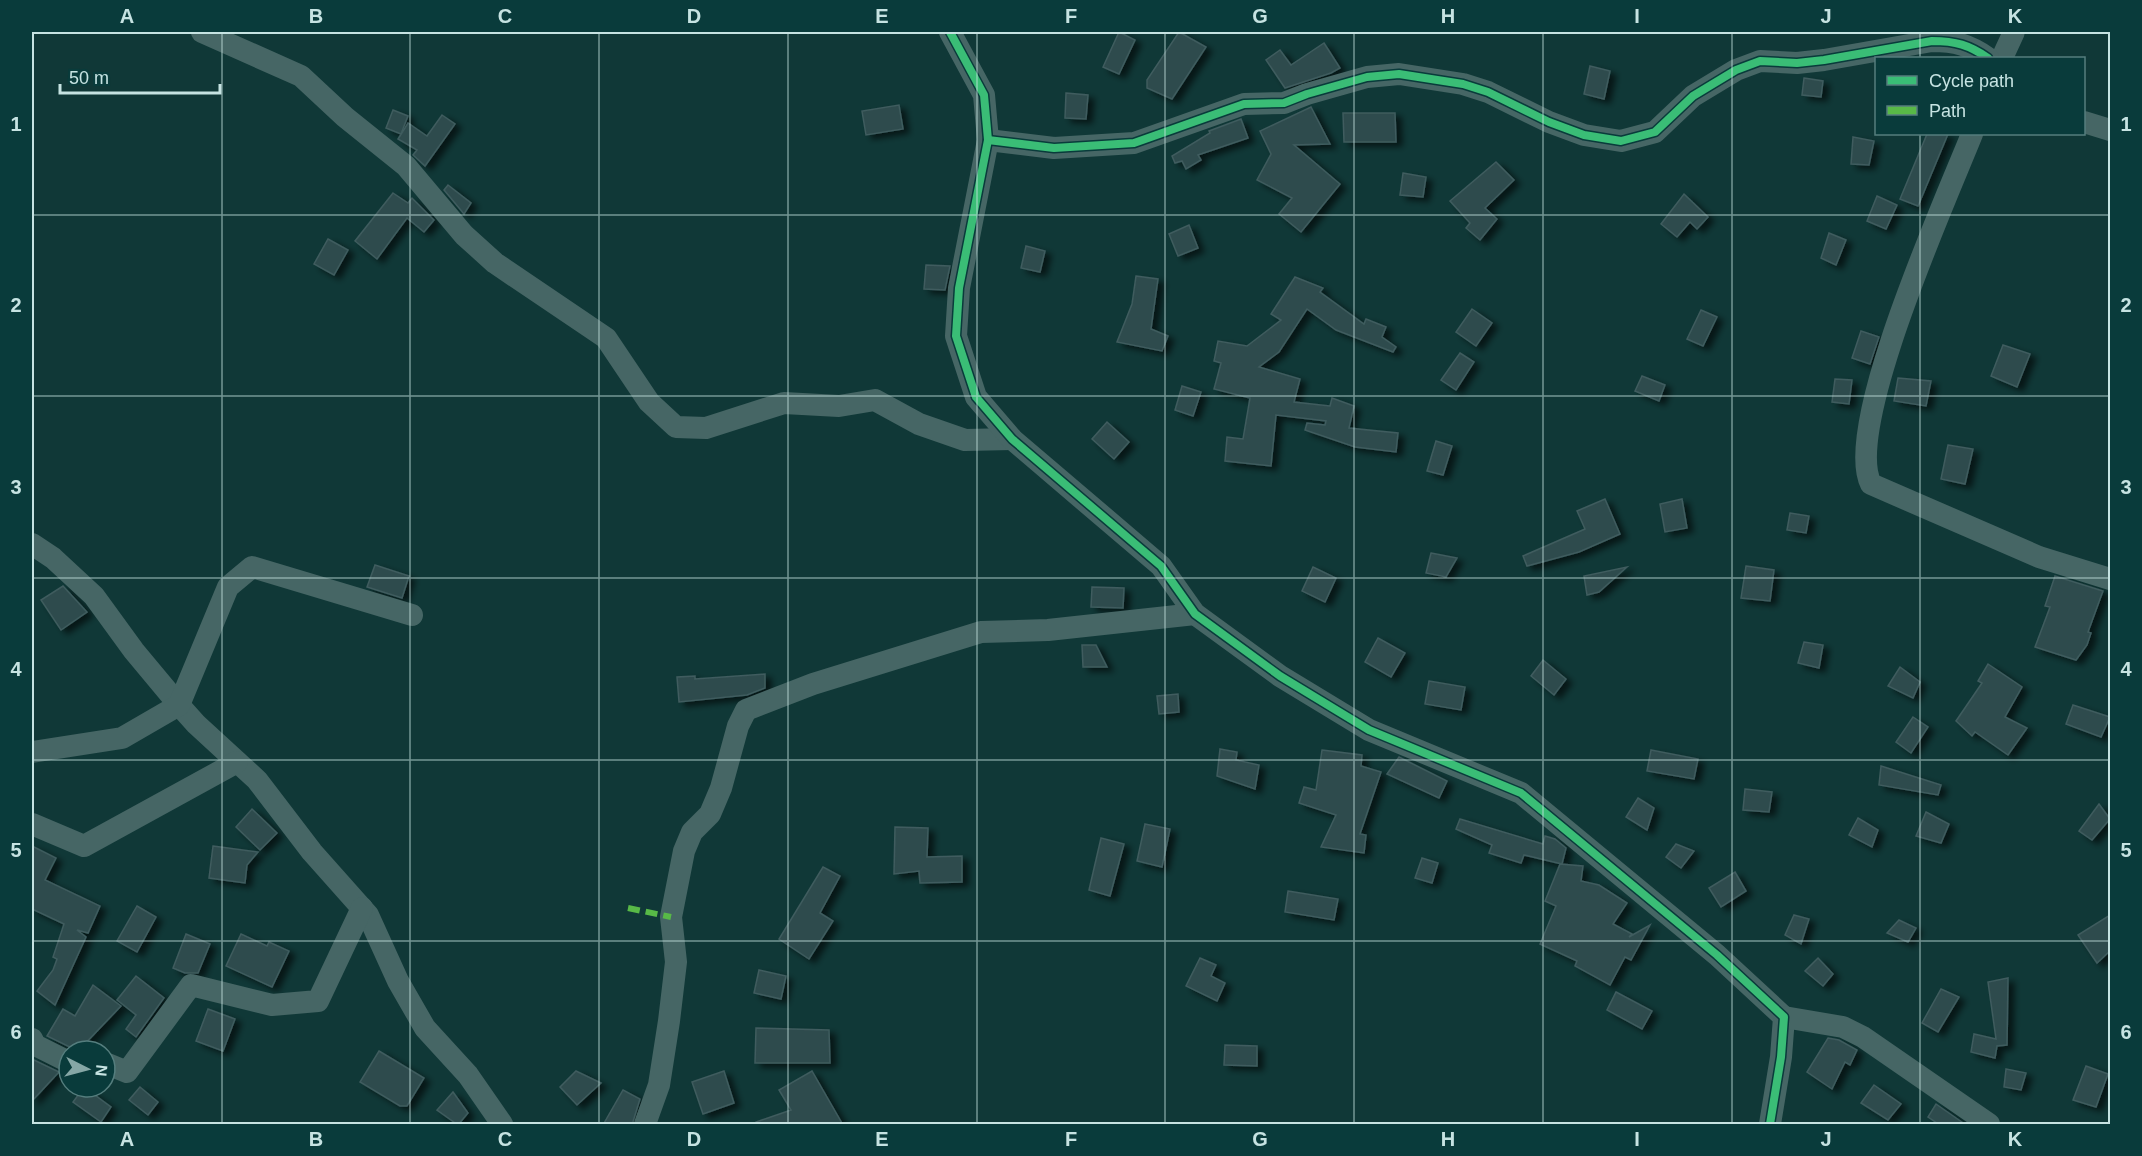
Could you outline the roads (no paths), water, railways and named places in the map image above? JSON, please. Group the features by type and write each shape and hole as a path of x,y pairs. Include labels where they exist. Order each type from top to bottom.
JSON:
{"street":[{"path":"202,32 301,76 345,117 406,166 464,235 495,263 606,338 649,402 676,427 706,428 784,403 839,406 875,400 919,424 965,440 1012,439"},
{"path":"950,32 984,95 988,140 959,288 956,336 976,397 1012,439 1161,566 1195,614 1280,676 1369,730 1521,793 1717,955 1784,1017 1842,1027 1863,1037 1989,1125"},
{"path":"2002,57 2013,32"},
{"path":"988,140 1054,148 1134,143 1244,104 1284,103 1307,93 1367,77 1399,74 1463,84 1488,92 1549,122 1584,135 1621,141 1655,132 1692,96 1736,70 1760,61 1797,63 1932,41 1953,41 1969,45 1987,57"},
{"path":"2085,122 2110,130"},
{"path":"1972,135 1898,319 1869,419 1864,461 1866,473 1871,484 2039,557 2110,579"},
{"path":"32,544 53,558 94,596 134,651 179,705 257,780 312,852 368,915 398,981 425,1028 468,1075 502,1125"},
{"path":"32,752 122,738 179,705 228,587 252,567 412,615"},
{"path":"645,1125 659,1085 669,1021 676,962 671,917 684,851 692,832 710,814 721,788 738,726 746,710 824,681 981,632 1060,629 1195,614"},
{"path":"32,824 84,846 237,762"},
{"path":"117,1068 127,1072 191,985 272,1005 318,1001 362,908"},
{"path":"1770,1125 1781,1057 1784,1017"},
{"path":"32,1039 35,1045 57,1056"}]}
